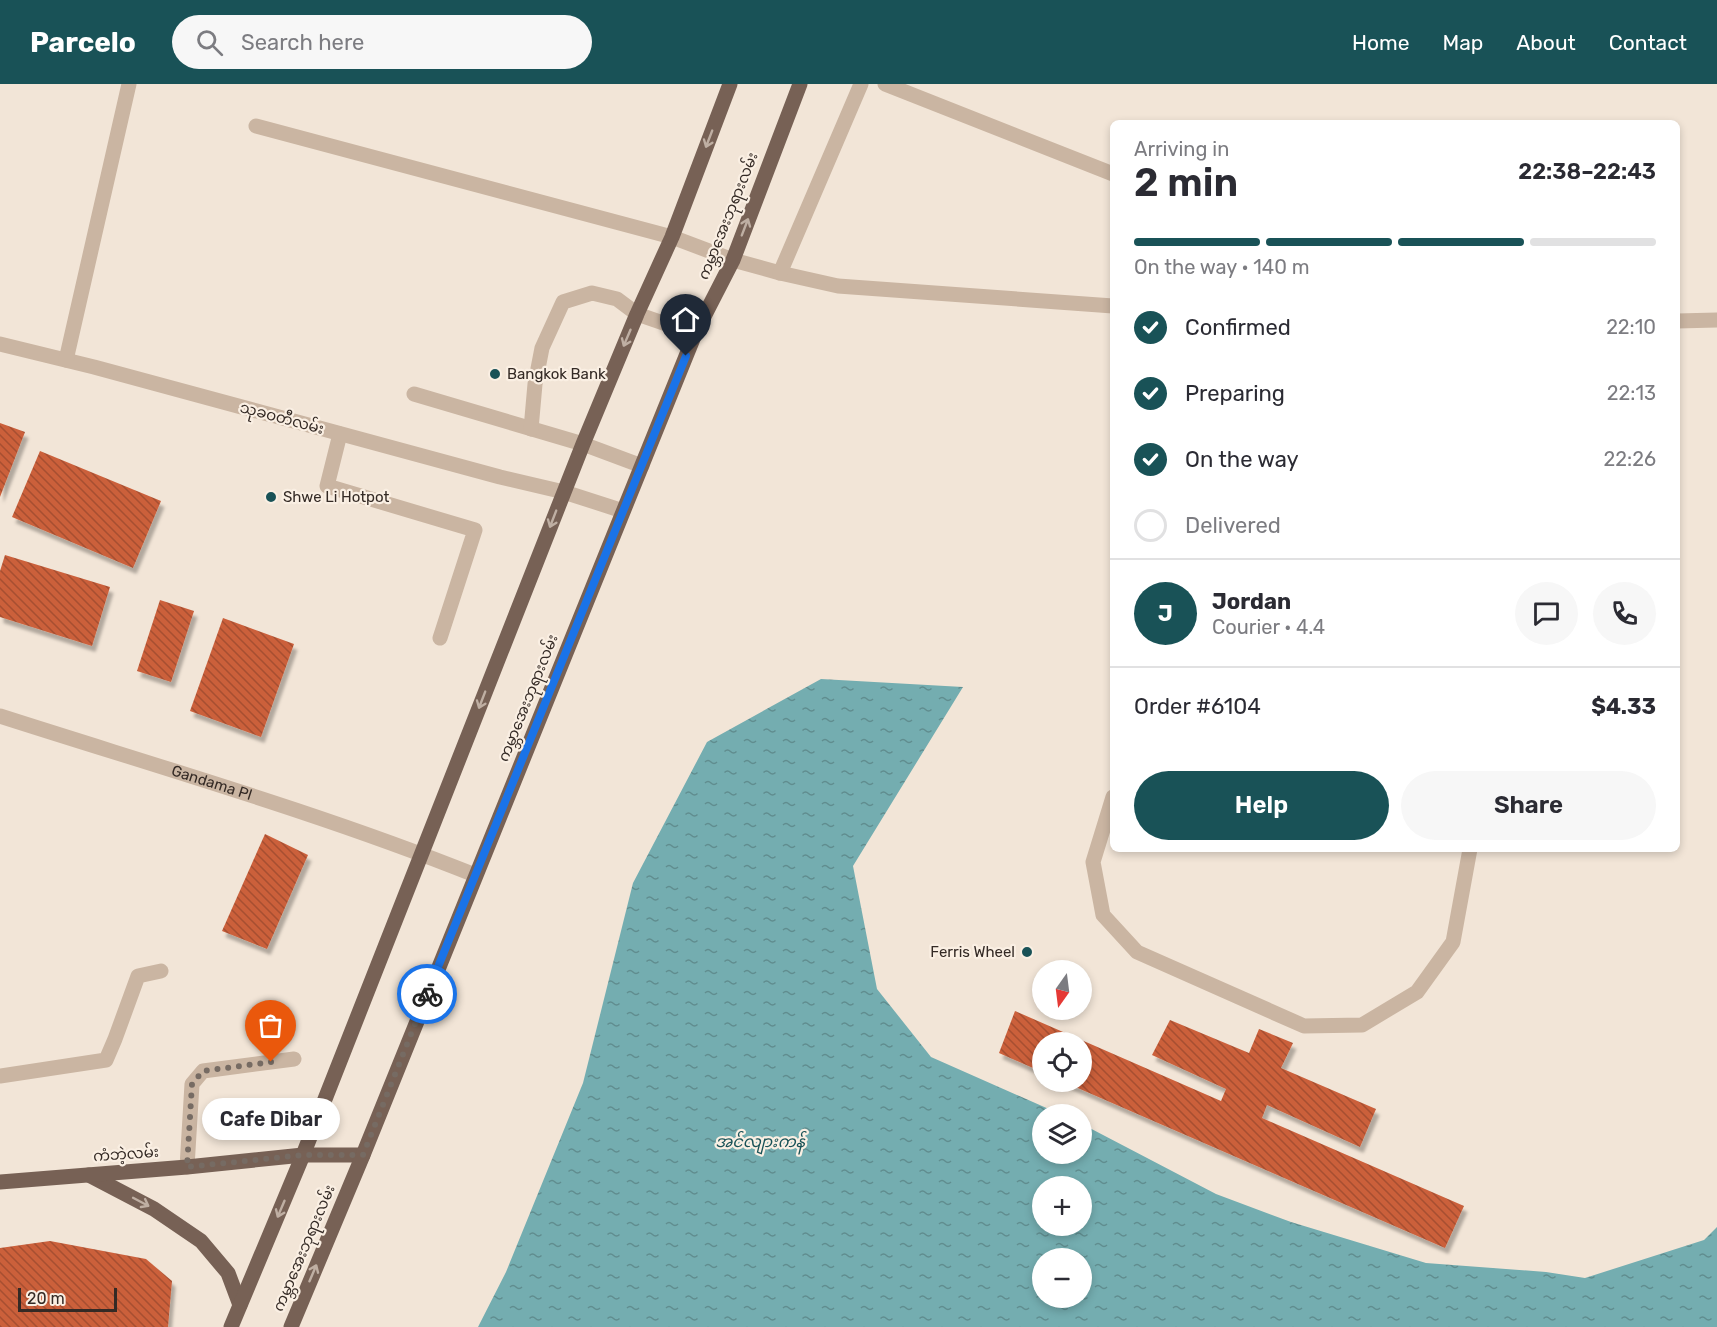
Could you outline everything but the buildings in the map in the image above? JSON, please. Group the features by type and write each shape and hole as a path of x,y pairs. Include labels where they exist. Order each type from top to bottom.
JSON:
{"main road":[{"path":"231,1327 303,1155 583,444 672,237 730,84"},
{"name":"ကမ္ဘာအေးဘုရားလမ်း","path":"291,1327 363,1155 695,334 733,260 800,84"},
{"name":"ကံဘဲ့လမ်း","path":"0,1182 303,1155 363,1155"},
{"path":"89,1174 154,1209 201,1241 228,1273 240,1305"}],"street":[{"path":"66,360 129,84"},
{"path":"780,273 861,84"},
{"path":"885,84 1110,173"},
{"path":"256,126 672,237 733,260 838,286 1110,306"},
{"path":"531,429 535,384 542,348 563,302 592,293 617,299 637,314 695,334"},
{"path":"1680,321 1717,320"},
{"name":"သုခဝတီလမ်း","path":"0,344 564,492 623,511"},
{"path":"414,394 583,444 642,466"},
{"path":"340,434 327,486 475,530 440,638"},
{"name":"Gandama Pl","path":"0,716 328,821 475,875"},
{"path":"1110,807 1093,862 1103,915 1137,952 1304,1026 1362,1025 1417,992 1453,942 1469,852"},
{"path":"0,1076 106,1060 138,976 161,970"},
{"path":"187,1167 192,1084 203,1071 294,1059"}],"water":[{"name":"အင်လျားကန်","path":"821,679 963,687 853,866 877,989 931,1057 1037,1104 1032,1104 1032,1164 1092,1164 1092,1129 1216,1194 1291,1222 1426,1263 1546,1272 1585,1278 1704,1240 1717,1227 1717,1327 478,1327 506,1272 583,1083 633,883 707,742"}],"way so far":[{"path":"271,1062 203,1071 192,1084 187,1167 303,1155 363,1155 427,994"}],"place":[{"name":"Bangkok Bank","path":"495,374"},
{"name":"Shwe Li Hotpot","path":"271,497"},
{"name":"Ferris Wheel","path":"1027,952"},
{"name":"Cafe Dibar","path":"271,1062"}],"route":[{"path":"427,994 686,356"}]}
